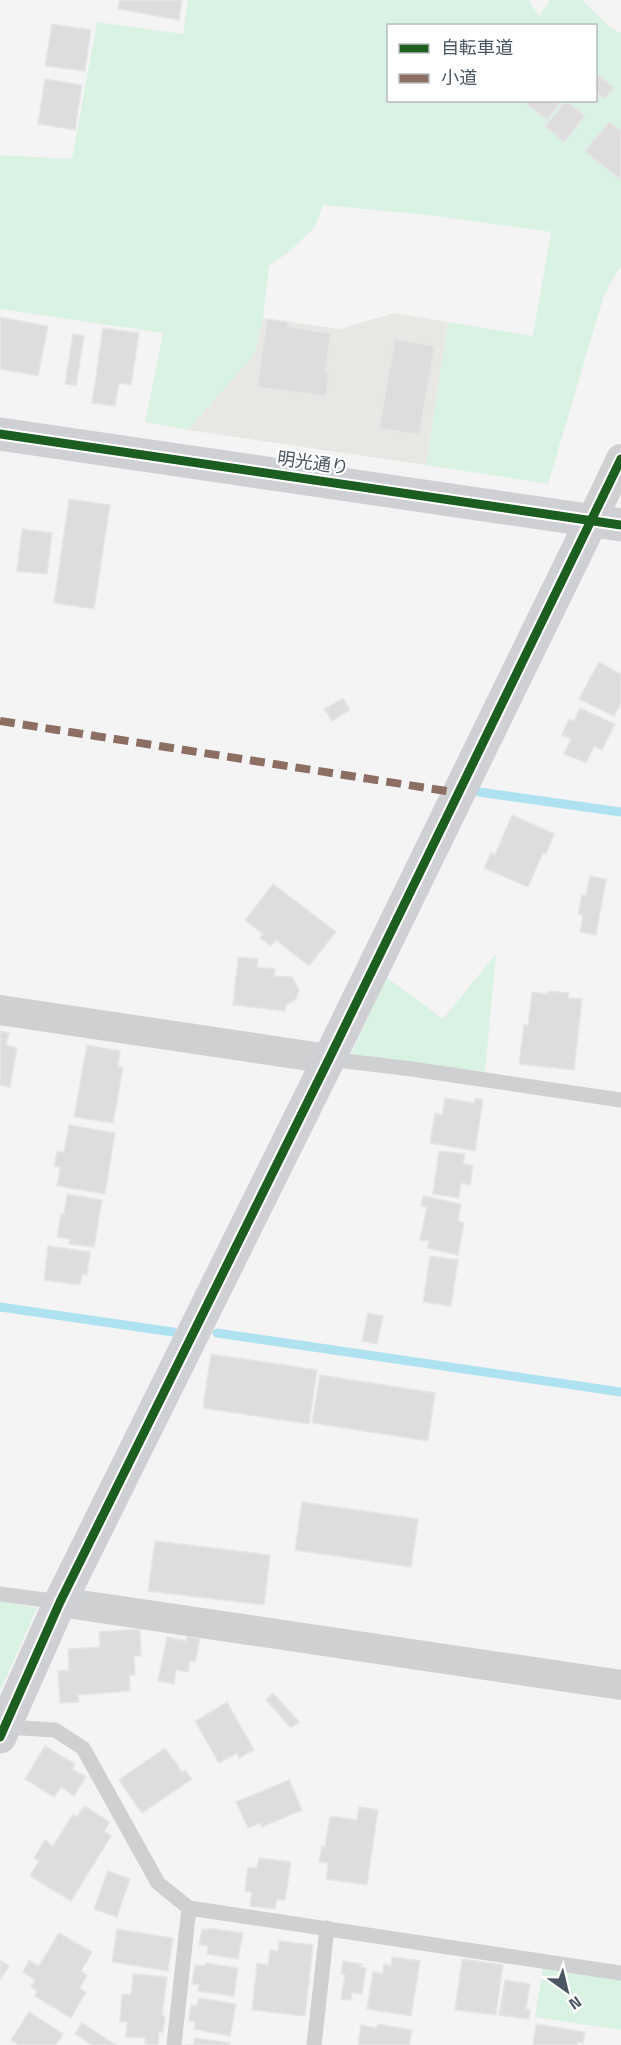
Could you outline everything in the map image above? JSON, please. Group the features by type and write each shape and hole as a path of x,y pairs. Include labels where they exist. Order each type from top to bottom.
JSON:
{"street":[{"name":"明光通り","path":"0,434 606,523"},
{"path":"3,1732 60,1602 329,1059 606,523 621,459"},
{"path":"0,1010 329,1059"},
{"path":"60,1602 621,1685"}],"lane":[{"path":"329,1059 621,1100"},
{"path":"0,1593 60,1602"},
{"path":"3,1732 55,1731 83,1748 158,1883 189,1908 621,1973"},
{"path":"174,2045 189,1908"},
{"path":"314,2045 327,1928"}],"shaded area":[{"path":"395,313 448,322 426,465 188,430 255,354 263,318 339,329"}],"green space":[{"path":"188,0 528,0 539,16 550,0 582,0 611,28 621,33 621,265 604,295 548,484 426,465 448,322 533,336 551,232 428,215 323,205 315,227 290,251 269,266 263,318 255,354 188,430 145,422 163,333 0,309 0,155 72,159 97,22 183,34"},
{"path":"496,954 485,1072 351,1054 386,977 443,1019"},
{"path":"0,1601 37,1608 0,1691"},
{"path":"543,1968 621,1980 621,2030 535,2017"}],"building":[{"path":"120,0 182,0 179,20 118,9"},
{"path":"52,24 91,30 85,71 45,66"},
{"path":"597,74 614,88 604,99 597,93"},
{"path":"45,79 82,85 75,130 38,124"},
{"path":"524,102 560,102 547,120"},
{"path":"565,102 585,116 564,142 545,126"},
{"path":"609,122 621,131 621,180 585,151"},
{"path":"0,317 48,326 38,376 0,369"},
{"path":"267,319 288,322 288,327 331,333 325,372 329,373 326,396 257,387"},
{"path":"103,328 139,333 131,385 119,383 115,406 92,403"},
{"path":"73,334 84,336 76,386 65,384"},
{"path":"395,339 435,346 419,435 379,428"},
{"path":"69,499 110,505 94,609 54,603"},
{"path":"22,529 52,533 47,574 17,571"},
{"path":"599,662 621,674 621,702 614,716 579,699"},
{"path":"343,698 350,710 332,721 324,709"},
{"path":"580,708 615,724 602,750 594,746 586,763 564,754 571,739 562,735 569,719 574,721"},
{"path":"512,815 554,834 528,887 484,868 491,853 495,855"},
{"path":"590,876 606,879 596,935 580,932 583,915 578,914 582,895 586,895"},
{"path":"273,884 336,932 309,966 276,940 271,946 260,938 263,934 245,920"},
{"path":"238,957 258,959 257,967 275,969 274,976 292,977 299,990 296,999 286,1005 285,1011 233,1005"},
{"path":"548,991 569,993 568,998 582,999 574,1070 519,1064 524,1025 528,1025 532,992 547,994"},
{"path":"0,1031 9,1033 6,1045 17,1048 10,1087 0,1085"},
{"path":"87,1045 120,1051 118,1067 123,1067 113,1123 74,1117"},
{"path":"445,1098 474,1103 475,1098 483,1100 475,1151 430,1143 435,1113 442,1115"},
{"path":"69,1125 115,1133 105,1194 57,1186 60,1167 54,1166 57,1151 64,1152"},
{"path":"439,1151 465,1154 463,1164 473,1166 470,1185 461,1183 459,1198 433,1194"},
{"path":"67,1194 102,1200 94,1247 69,1244 70,1239 57,1237"},
{"path":"423,1196 461,1204 458,1221 464,1223 458,1255 427,1248 429,1241 420,1240 427,1207 421,1206"},
{"path":"48,1246 90,1252 87,1275 82,1274 80,1285 44,1280"},
{"path":"430,1256 458,1260 451,1306 423,1302"},
{"path":"368,1313 383,1316 377,1344 362,1341"},
{"path":"211,1354 317,1370 309,1424 203,1408"},
{"path":"320,1375 435,1393 428,1441 312,1423"},
{"path":"302,1502 418,1519 411,1567 295,1550"},
{"path":"155,1541 270,1555 264,1605 148,1591"},
{"path":"140,1629 141,1656 134,1656 135,1675 129,1675 130,1691 78,1695 79,1702 60,1703 58,1671 69,1670 68,1649 100,1647 99,1632"},
{"path":"187,1636 200,1639 195,1662 190,1661 188,1672 176,1670 174,1684 158,1681 167,1637 186,1641"},
{"path":"273,1693 299,1722 291,1728 266,1700"},
{"path":"227,1702 254,1750 239,1758 237,1753 219,1763 195,1721"},
{"path":"45,1746 75,1764 72,1769 86,1777 74,1796 61,1787 54,1797 25,1779"},
{"path":"165,1748 182,1772 185,1770 192,1779 142,1813 119,1780"},
{"path":"289,1780 302,1810 262,1827 260,1823 248,1828 236,1802"},
{"path":"84,1806 110,1822 104,1831 111,1836 71,1901 30,1876 39,1861 34,1858 45,1840 53,1846 73,1814 77,1817"},
{"path":"359,1807 378,1810 367,1885 326,1879 328,1863 319,1862 322,1846 325,1847 330,1816 357,1820"},
{"path":"259,1858 291,1862 285,1900 277,1899 275,1909 250,1906 252,1892 245,1891 248,1867 257,1868"},
{"path":"108,1871 130,1879 117,1917 94,1909"},
{"path":"208,1928 243,1933 238,1959 207,1954 208,1946 199,1945 202,1929 208,1930"},
{"path":"117,1929 173,1938 168,1971 112,1962"},
{"path":"59,1933 92,1952 81,1971 87,1975 80,1988 86,1992 71,2018 35,1996 37,1991 31,1987 35,1980 23,1972 29,1960 39,1966"},
{"path":"279,1941 313,1945 305,2016 252,2010 257,1963 268,1965 270,1950 278,1951"},
{"path":"392,1957 420,1961 411,2016 367,2009 373,1972 383,1974 384,1964 391,1966"},
{"path":"462,1959 503,1965 496,2015 455,2010"},
{"path":"0,1960 9,1966 0,1980"},
{"path":"343,1961 362,1964 361,1967 366,1968 362,1994 352,1992 351,2000 341,1999 345,1975 341,1974"},
{"path":"206,1963 238,1968 234,1996 198,1991 199,1985 192,1984 195,1965 205,1966"},
{"path":"133,1974 167,1977 162,2015 165,2016 163,2032 159,2032 158,2045 145,2044 145,2038 126,2037 127,2022 120,2022 122,1994 131,1995"},
{"path":"505,1980 530,1984 526,2009 530,2010 529,2019 499,2015"},
{"path":"199,1998 236,2004 230,2036 194,2029 195,2022 189,2021 191,2005 197,2006"},
{"path":"29,2012 63,2034 56,2045 19,2045 11,2040"},
{"path":"82,2023 116,2045 92,2045 75,2034"},
{"path":"379,2024 412,2030 409,2045 358,2045 361,2025 376,2028"},
{"path":"536,2024 585,2032 583,2043 533,2045"},
{"path":"195,2038 230,2043 229,2045 193,2045"}],"waterway":[{"path":"479,792 621,812"},
{"path":"0,1307 173,1332"},
{"path":"217,1333 621,1392"}],"marked path":[{"path":"0,721 459,793"}],"cycle path":[{"path":"0,434 621,525"},
{"path":"0,1737 60,1602 329,1059 621,459"}]}
